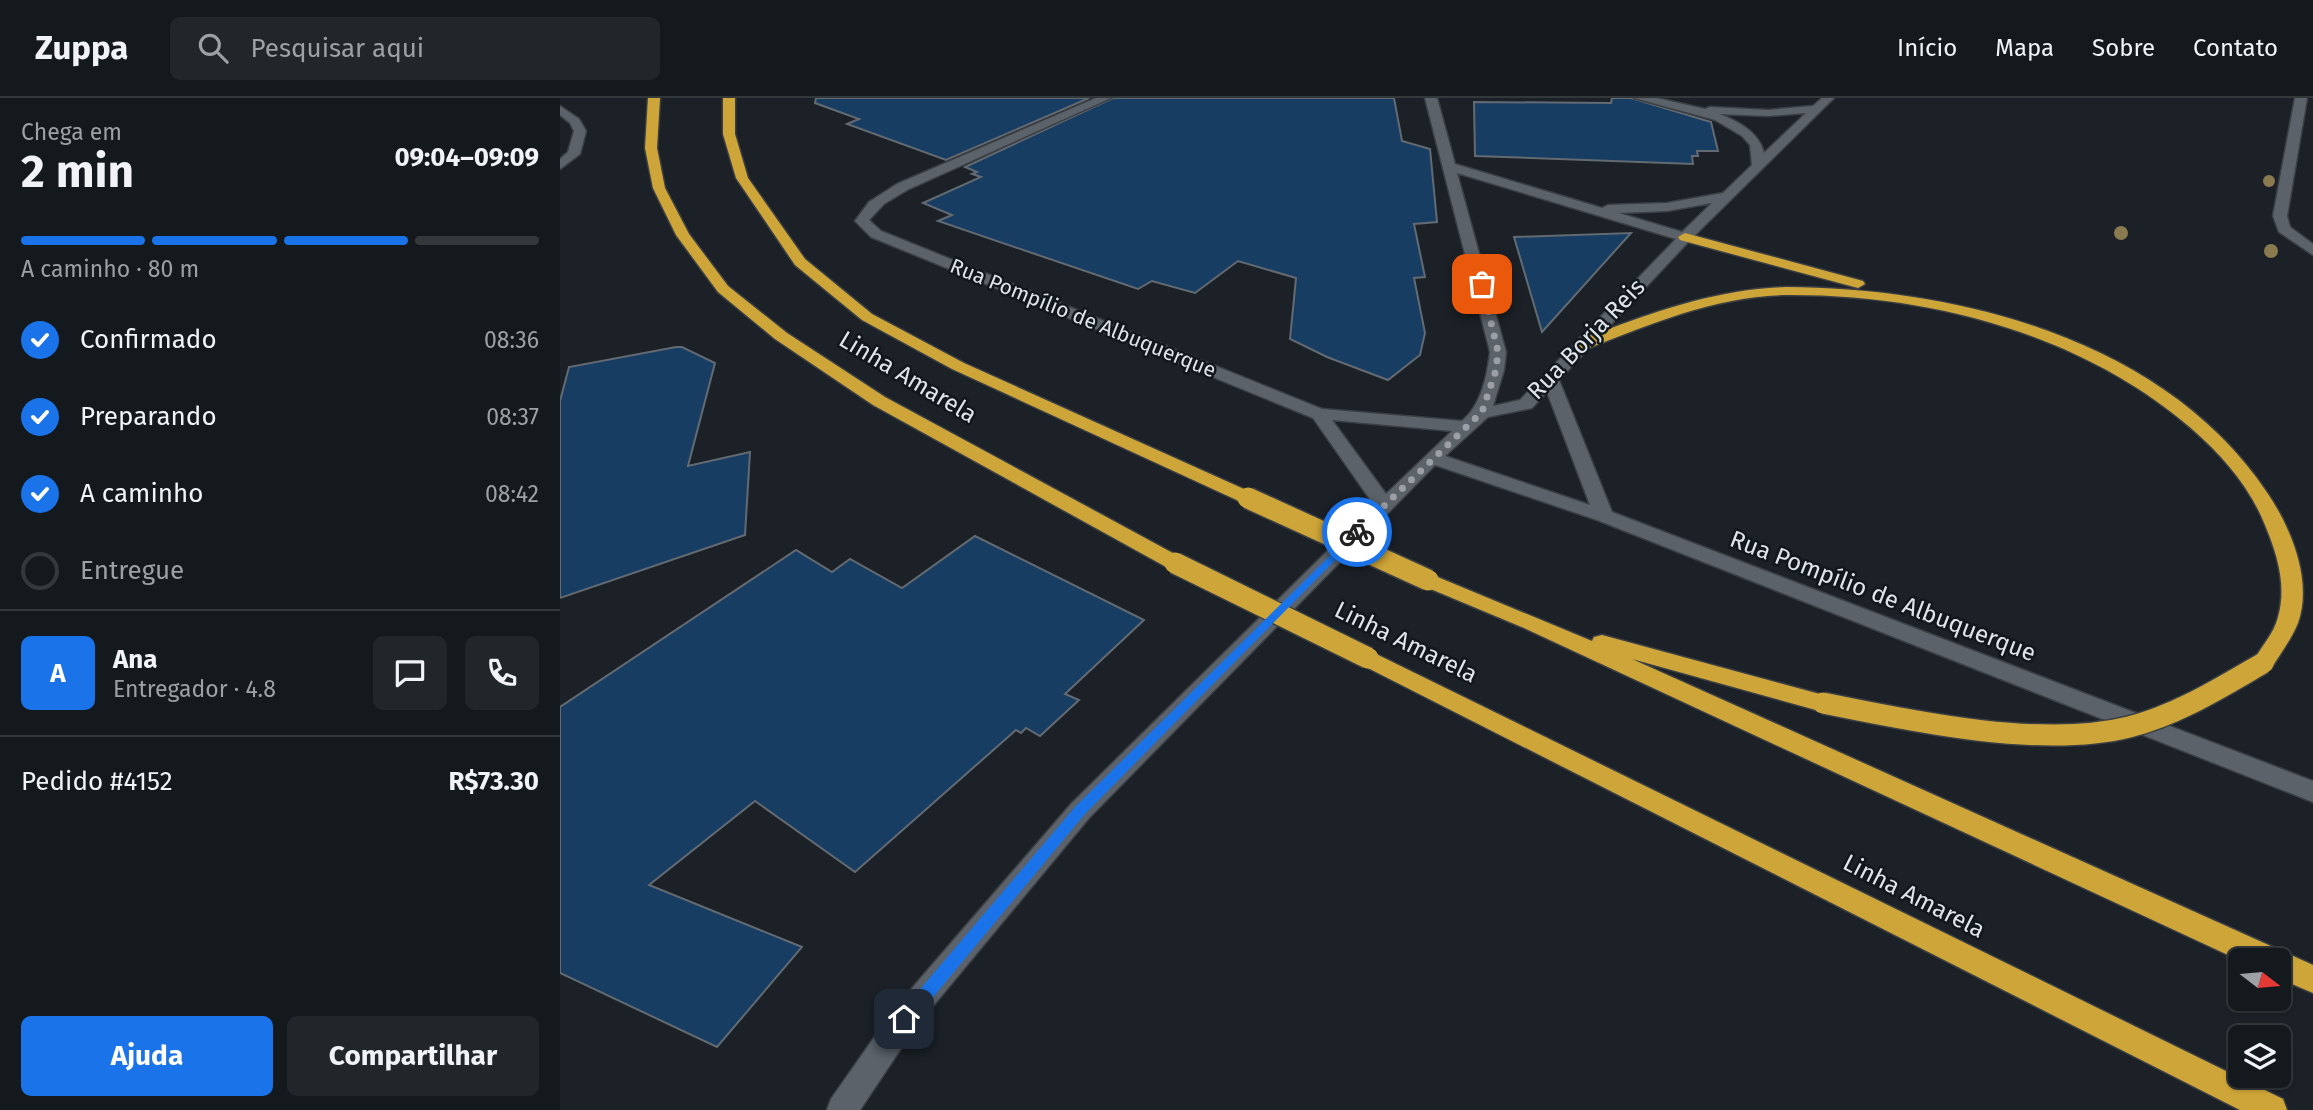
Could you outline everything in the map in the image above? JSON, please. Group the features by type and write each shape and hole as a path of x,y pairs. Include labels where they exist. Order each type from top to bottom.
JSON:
{"highway":[{"name":"Linha Amarela","path":"654,98 651,148 659,188 682,235 723,289 781,336 879,401 1175,563 2272,1110"},
{"name":"Linha Amarela","path":"729,98 729,134 742,178 800,262 867,317 958,366 1427,580 1532,623 2244,948"},
{"path":"1532,623 1710,675 1916,723 1991,732 2069,734 2128,727 2202,699 2263,663 2289,619 2293,578 2278,526 2250,479 2204,430 2157,392 2069,344 2019,326 1685,237"},
{"path":"1583,345 1673,309 1718,297 1755,293 1835,292 1920,301"},
{"path":"2291,970 2313,979"},
{"path":"2192,1070 2259,1110"}],"street":[{"name":"Rua Pompílio de Albuquerque","path":"1105,98 902,187 880,199 868,210 863,221 876,234 1319,414 1466,427"},
{"path":"842,1110 904,1019 1080,811 1384,505 1482,412 1496,370 1498,352 1495,331 1431,98"},
{"path":"1435,117 1444,98"},
{"path":"1640,98 1689,108 1721,119 1755,142 1758,165"},
{"name":"Rua Borja Reis","path":"1482,412 1526,404 1725,196 1828,98"},
{"path":"2301,98 2280,216 2284,229 2313,251"},
{"path":"1689,108 1768,113 1816,109"},
{"path":"560,109 575,121 580,131 574,155 560,165"},
{"path":"1448,166 1685,237"},
{"path":"1585,209 1656,209 1698,204 1725,196"},
{"path":"1549,379 1604,516"},
{"path":"1319,414 1384,505"},
{"name":"Rua Pompílio de Albuquerque","path":"1432,458 1604,516 2313,792"}],"building":[{"path":"816,98 1089,98 946,160 847,124 859,119 815,103"},
{"path":"1113,98 1394,98 1402,141 1430,149 1437,222 1414,224 1425,277 1414,278 1425,333 1420,355 1388,380 1327,357 1290,339 1296,278 1238,261 1195,293 1152,281 1138,289 938,221 952,215 923,203 981,177 972,174 977,172 965,167"},
{"path":"1612,98 1631,98 1711,122 1718,151 1697,151 1698,156 1692,156 1693,164 1475,156 1474,102 1611,103"},
{"path":"1631,233 1542,332 1514,237"},
{"path":"682,347 715,363 688,466 750,452 745,535 560,598 560,401 569,367"},
{"path":"975,536 1144,620 1065,694 1079,700 1040,736 1026,728 1021,733 1016,730 855,872 755,801 649,885 802,947 717,1047 560,973 560,707 796,550 832,572 850,559 902,588"}],"way so far":[{"path":"1357,532 1482,412 1496,370 1498,352 1482,284"}],"route":[{"path":"904,1019 1080,811 1357,532"}]}
